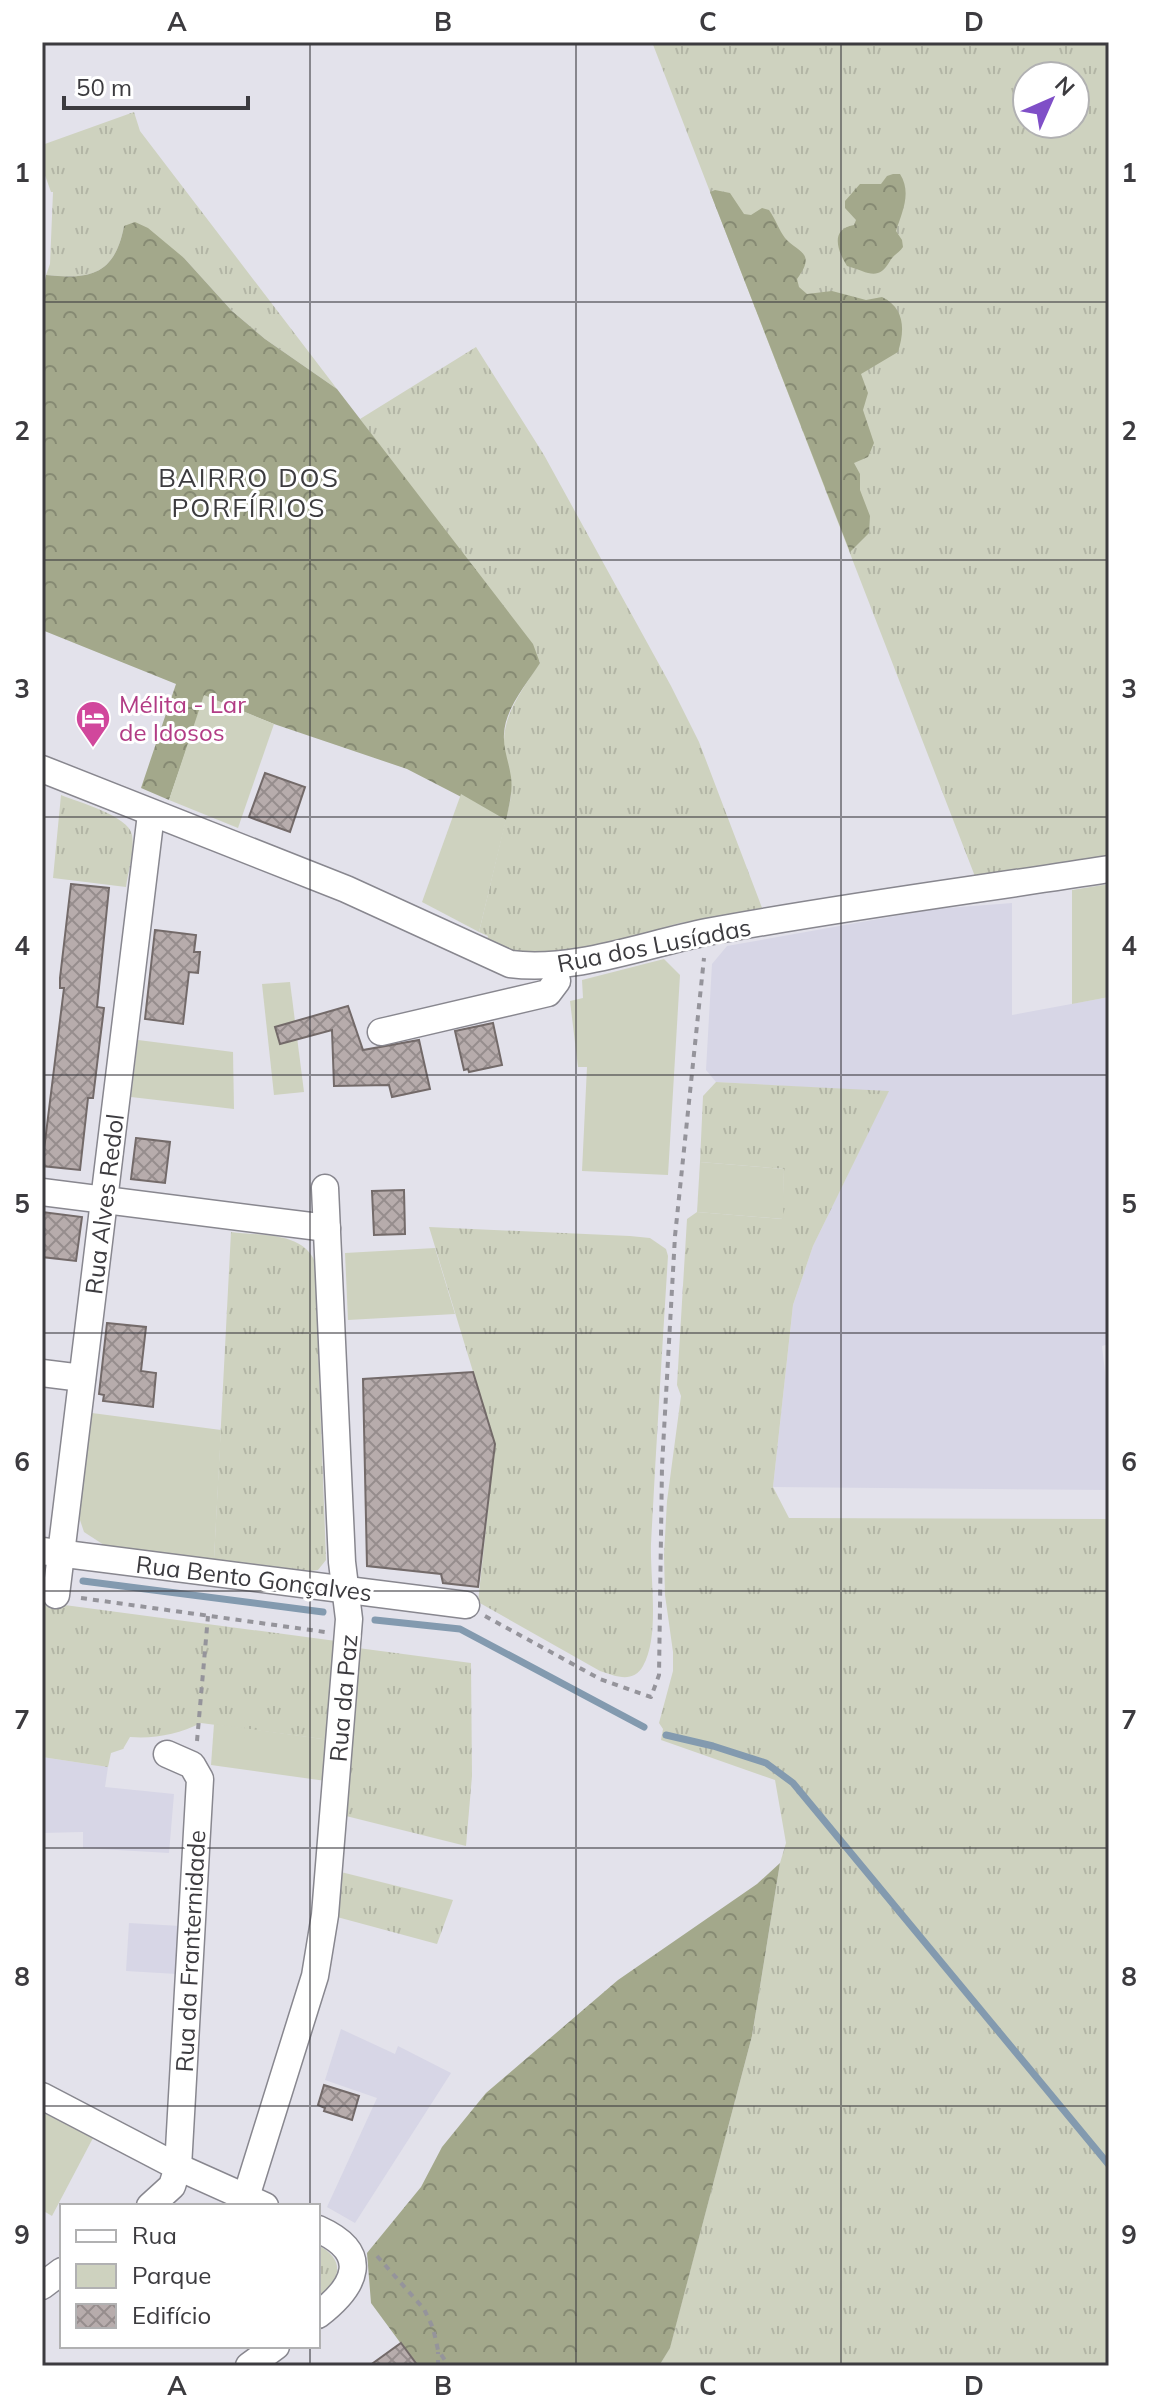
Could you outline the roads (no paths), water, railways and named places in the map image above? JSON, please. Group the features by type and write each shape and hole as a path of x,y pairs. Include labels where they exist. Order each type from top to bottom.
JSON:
{"street":[{"name":"Rua dos Lusíadas","path":"42,769 346,889 510,964 553,966 706,932 1109,869"},
{"name":"Rua Alves Redol","path":"56,1595 51,1552 82,1378 151,814"},
{"path":"381,1032 548,993 557,981 553,966"},
{"name":"Rua da Paz","path":"256,2202 321,1945 348,1635 325,1188"},
{"path":"42,1192 327,1228"},
{"path":"42,1373 82,1378"},
{"name":"Rua Bento Gonçalves","path":"51,1552 466,1605"},
{"name":"Rua da Franternidade","path":"167,1754 192,1765 200,1779 178,2167"},
{"path":"42,2096 178,2167 256,2202"},
{"path":"152,2204 172,2186 178,2167"},
{"path":"320,2313 342,2295 352,2276 349,2254 324,2232"},
{"path":"42,2286 60,2272"},
{"path":"249,2366 273,2348"}],"waterway":[{"path":"83,1581 323,1612"},
{"path":"375,1620 460,1629 644,1727"},
{"path":"666,1735 766,1763 793,1783 1109,2165"}],"place":[{"name":"Mélita - Lar de Idosos","path":"93,749"}],"district":[{"name":"BAIRRO DOS PORFÍRIOS","path":"249,492"}]}
